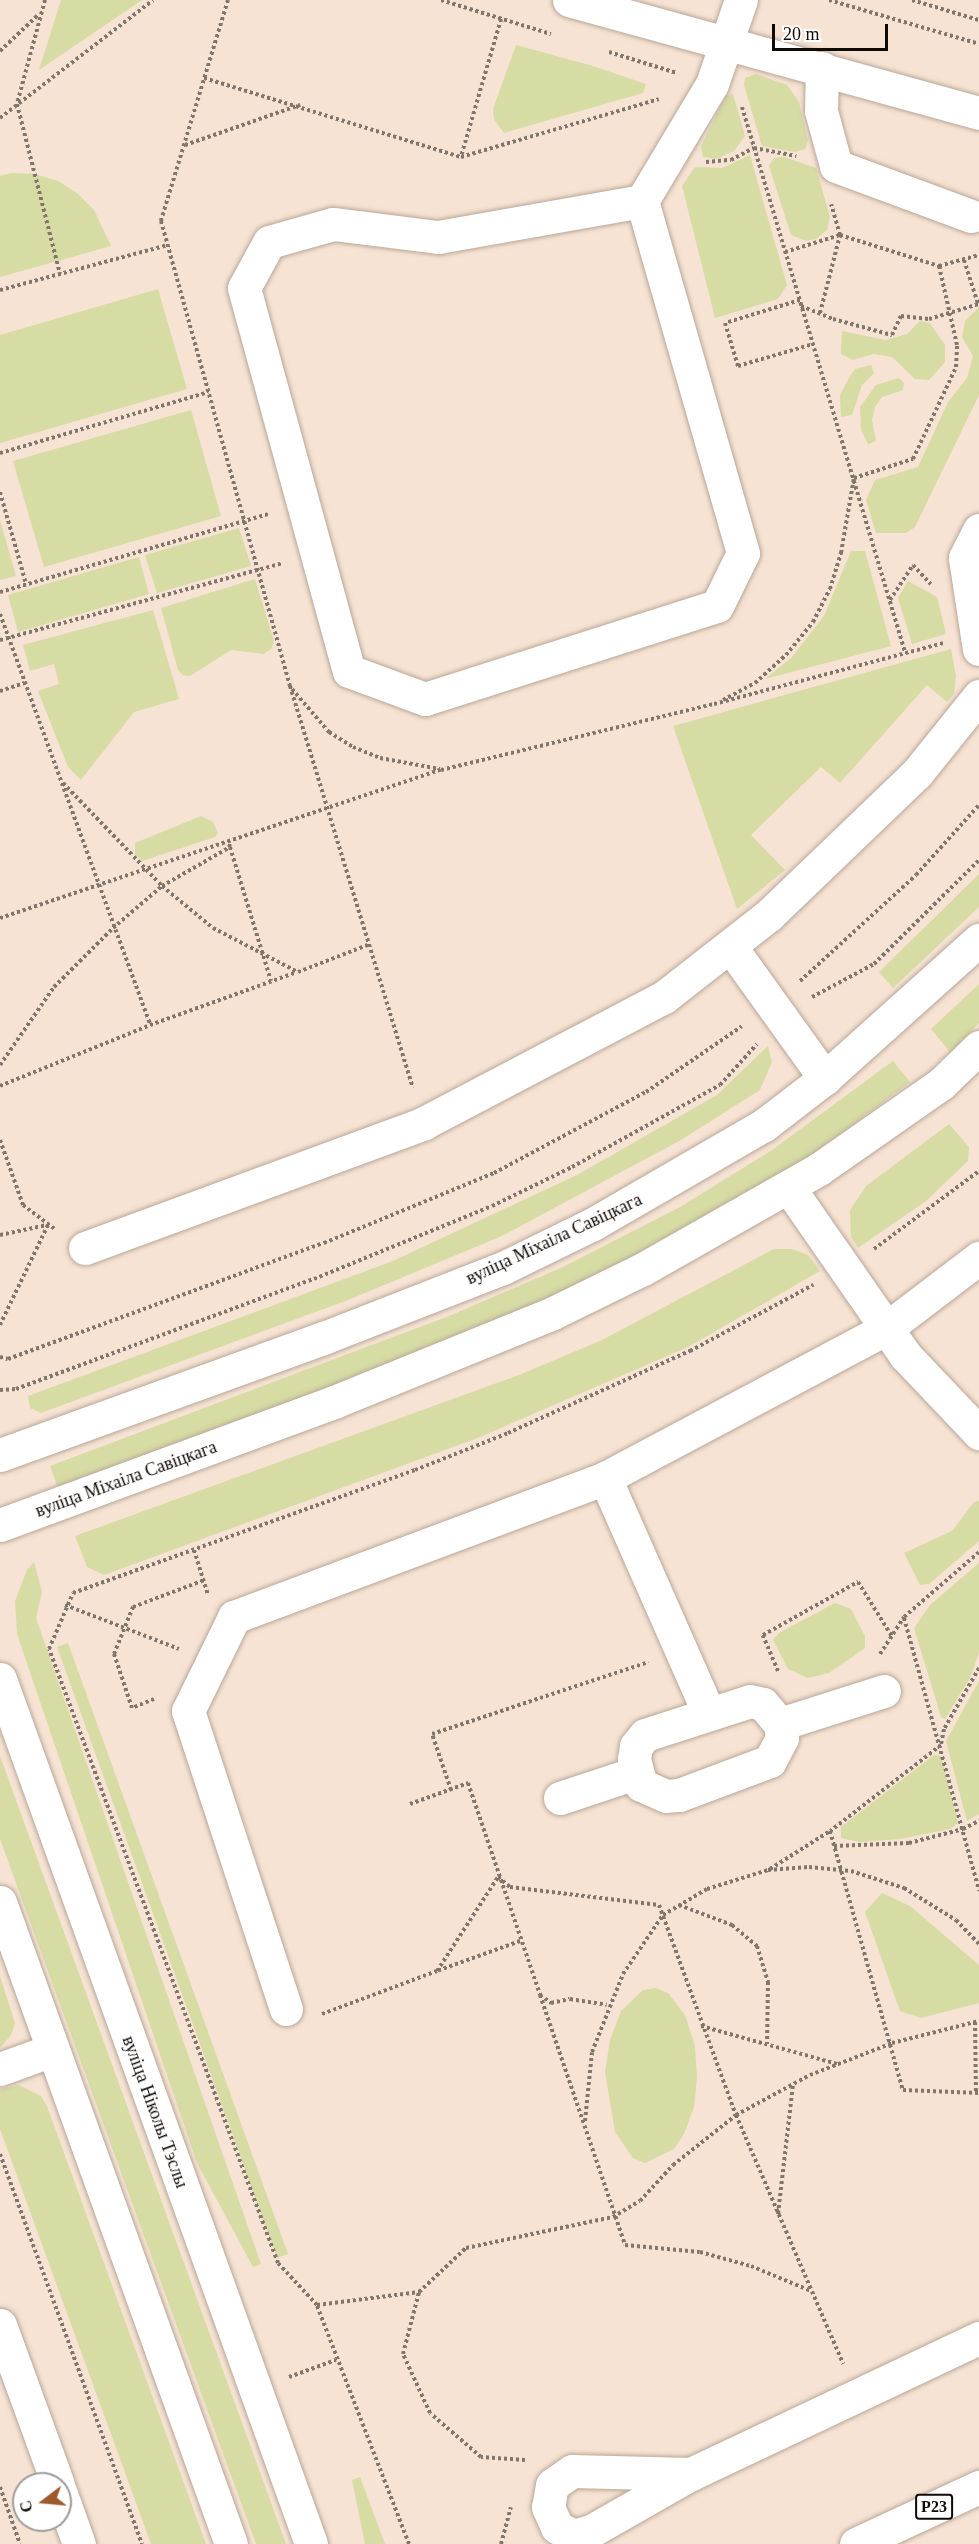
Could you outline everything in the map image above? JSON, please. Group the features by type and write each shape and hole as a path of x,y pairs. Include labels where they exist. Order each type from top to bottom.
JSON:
{"street":[{"path":"569,0 979,113"},
{"path":"642,201 438,237 333,224 269,242 244,288 350,671 425,699 717,606 743,553 642,201 712,84 741,0"},
{"path":"822,68 821,111 836,166 970,216"},
{"path":"965,645 968,587 965,558 979,530"},
{"path":"85,1248 424,1123 664,997 769,915 917,773 979,696"},
{"name":"вуліца Міхаіла Савіцкага","path":"0,1455 326,1337 502,1268 680,1177 764,1125 825,1078 979,940"},
{"path":"730,946 825,1078"},
{"name":"вуліца Міхаіла Савіцкага","path":"0,1525 334,1402 553,1313 643,1269 789,1188 941,1084 979,1047"},
{"path":"789,1188 905,1355 979,1432"},
{"path":"286,2009 188,1711 214,1663 234,1617 605,1478 887,1328 979,1258"},
{"path":"605,1478 708,1711"},
{"name":"вуліца Ніколы Тэслы","path":"0,1679 311,2544"},
{"path":"780,1724 885,1691"},
{"path":"750,1701 763,1704 780,1724 778,1751 759,1768 666,1796 641,1785 635,1773 636,1746 645,1735 708,1711 750,1701"},
{"path":"560,1798 635,1773"},
{"path":"0,1902 231,2544"},
{"path":"0,2069 52,2050"},
{"path":"0,2325 54,2472"},
{"path":"691,2474 979,2338"},
{"name":"Р23","path":"856,2544 893,2536 979,2487"},
{"path":"72,2524 79,2544"}],"path":[{"path":"45,0 38,15 17,104 60,274"},
{"path":"0,118 153,0"},
{"path":"228,0 161,221 290,686 424,1123"},
{"path":"829,0 979,44"},
{"path":"912,0 979,20"},
{"path":"0,51 38,15"},
{"path":"461,157 501,19"},
{"path":"204,78 300,105 461,157 735,78 905,652"},
{"path":"184,145 300,105"},
{"path":"697,162 716,163 754,148 801,156"},
{"path":"785,252 840,235 939,267 979,255"},
{"path":"0,290 168,245"},
{"path":"801,306 833,319 892,335 901,316 929,319 978,304 964,260"},
{"path":"854,478 913,459 956,367 957,345 939,267"},
{"path":"800,300 725,323 738,366 813,345"},
{"path":"0,453 208,392"},
{"path":"714,704 755,683 786,655 813,622 830,589 842,553 854,478"},
{"path":"0,492 26,584"},
{"path":"0,591 275,512"},
{"path":"0,640 289,561"},
{"path":"889,600 913,565 940,594 968,587"},
{"path":"0,614 150,1025"},
{"path":"0,918 328,806 441,770 714,704 905,652 965,645"},
{"path":"0,691 25,683"},
{"path":"290,686 329,732 353,747 380,758 441,770"},
{"path":"61,780 162,886 213,928 298,972"},
{"path":"1,1389 314,1279 502,1201 582,1162 720,1084 775,1011 916,875 979,805"},
{"path":"228,841 271,982"},
{"path":"0,1065 54,987 113,928 162,886 230,847"},
{"path":"0,1357 8,1359 324,1243 494,1173 646,1092 775,1011 842,983 874,964 979,860"},
{"path":"0,1086 150,1025 370,944"},
{"path":"0,1140 22,1205 48,1225"},
{"path":"409,2544 316,2305 278,2263 49,1649 65,1605 73,1593 415,1470 519,1428 690,1351 845,1269 979,1171"},
{"path":"0,1236 48,1225"},
{"path":"0,1325 48,1225"},
{"path":"870,1661 886,1649 904,1617 979,1552"},
{"path":"160,1697 132,1708 114,1654 133,1607 204,1580"},
{"path":"785,1676 776,1669 763,1635 858,1582 893,1638"},
{"path":"65,1605 214,1663"},
{"path":"904,1617 941,1745 979,1891"},
{"path":"451,1790 432,1734 657,1659"},
{"path":"768,1870 830,1831 941,1745 944,1729 979,1668"},
{"path":"410,1804 468,1783 520,1941 585,2121 613,2217 625,2245 700,2252 751,2266 811,2291"},
{"path":"834,1846 909,1844 963,1830 979,1821"},
{"path":"533,2457 522,2461 481,2457 430,2413 403,2354 419,2292 466,2247 613,2217 640,2201 673,2165 736,2115 837,2064 892,2043 977,2022 977,2093 903,2090 892,2043 830,1831"},
{"path":"585,2121 591,2052 607,2005 623,1974 663,1915 707,1888 768,1870 809,1867 841,1870 881,1878 904,1888 956,1920 979,1944"},
{"path":"498,1877 510,1887 658,1905 701,2026 736,2115 845,2370"},
{"path":"437,1971 498,1877"},
{"path":"679,1905 732,1925 757,1946 768,1982 767,2044"},
{"path":"318,2003 322,2014 520,1941"},
{"path":"540,1995 551,2003 570,2000 607,2005"},
{"path":"701,2026 837,2064"},
{"path":"778,2215 794,2084"},
{"path":"0,2154 142,2544"},
{"path":"316,2305 419,2292"},
{"path":"254,2389 336,2360"},
{"path":"0,2487 20,2544"}],"green space":[{"path":"61,0 142,0 39,70"},
{"path":"516,45 593,66 646,84 643,93 504,133 494,119 493,109"},
{"path":"756,74 787,85 799,102 808,141 805,149 795,152 762,146 744,85 745,78"},
{"path":"733,94 745,136 734,151 716,159 703,157 701,146 726,96"},
{"path":"750,155 787,285 778,299 715,318 682,186 695,167 722,168"},
{"path":"784,157 816,168 830,217 827,230 816,239 806,241 791,235 769,166 774,158"},
{"path":"11,173 35,174 58,181 77,193 94,210 111,246 0,277 0,176"},
{"path":"158,289 187,389 0,443 0,335"},
{"path":"979,307 979,395 915,527 906,533 876,533 866,500 875,480 918,467 948,402 967,378 973,356 962,337 965,321"},
{"path":"920,321 930,323 945,345 945,362 929,380 915,379 892,357 874,354 853,360 841,354 842,331 886,340 907,334"},
{"path":"871,365 874,373 862,385 852,415 841,417 840,395 850,376 855,369"},
{"path":"899,378 904,383 903,390 882,397 875,407 872,420 876,441 868,444 861,430 860,407 876,385"},
{"path":"191,410 221,516 44,567 13,461"},
{"path":"0,520 16,576 0,580"},
{"path":"239,528 251,566 157,593 145,555"},
{"path":"851,551 865,551 891,646 765,679 791,658 824,616"},
{"path":"139,557 149,594 18,632 8,595"},
{"path":"255,579 274,641 272,648 264,654 231,650 190,676 183,675 178,670 161,608"},
{"path":"908,581 937,597 946,634 912,644 898,598"},
{"path":"153,610 179,699 134,712 81,780 68,767 38,691 59,684 54,664 30,671 23,645"},
{"path":"951,649 956,676 954,694 947,702 927,685 840,783 821,767 751,835 785,870 737,909 673,726"},
{"path":"201,816 213,822 218,833 215,837 142,861 135,854 135,843"},
{"path":"979,874 979,907 893,988 879,972"},
{"path":"979,984 979,1023 950,1052 931,1029"},
{"path":"768,1046 772,1062 760,1090 681,1140 502,1236 348,1300 41,1413 30,1408 28,1396 393,1261 577,1175 717,1095"},
{"path":"893,1061 910,1082 801,1163 697,1230 460,1342 58,1488 50,1466 449,1316 563,1267 680,1207 772,1150"},
{"path":"949,1124 969,1147 968,1161 926,1201 858,1248 851,1237 850,1210 866,1186"},
{"path":"774,1249 792,1249 808,1255 820,1271 688,1347 475,1439 104,1575 87,1567 75,1536 519,1375 602,1340"},
{"path":"979,1501 979,1541 929,1584 920,1585 904,1553 952,1531 974,1502"},
{"path":"34,1562 42,1592 36,1618 261,2264 253,2267 197,2163 17,1634 15,1601 27,1570"},
{"path":"979,1563 979,1653 970,1678 945,1719 941,1717 914,1628 930,1605"},
{"path":"835,1603 851,1609 865,1636 865,1648 829,1673 808,1678 788,1669 773,1640 779,1633"},
{"path":"68,1643 288,2254 277,2258 57,1647"},
{"path":"979,1681 979,1814 967,1821 946,1741"},
{"path":"934,1755 941,1756 958,1823 950,1829 900,1839 859,1842 841,1838 841,1827"},
{"path":"0,1756 286,2544 256,2544 0,1839"},
{"path":"882,1893 910,1906 979,1965 979,2003 921,2018 900,2011 865,1912"},
{"path":"0,1976 15,2023 11,2035 0,2048"},
{"path":"656,1988 668,1993 685,2015 695,2046 697,2078 694,2107 684,2134 674,2149 645,2163 633,2158 615,2132 605,2072 610,2040 621,2011 643,1990"},
{"path":"19,2085 41,2096 47,2106 206,2544 151,2544 0,2129 0,2089"},
{"path":"360,2477 385,2544 365,2544 352,2480"}]}
